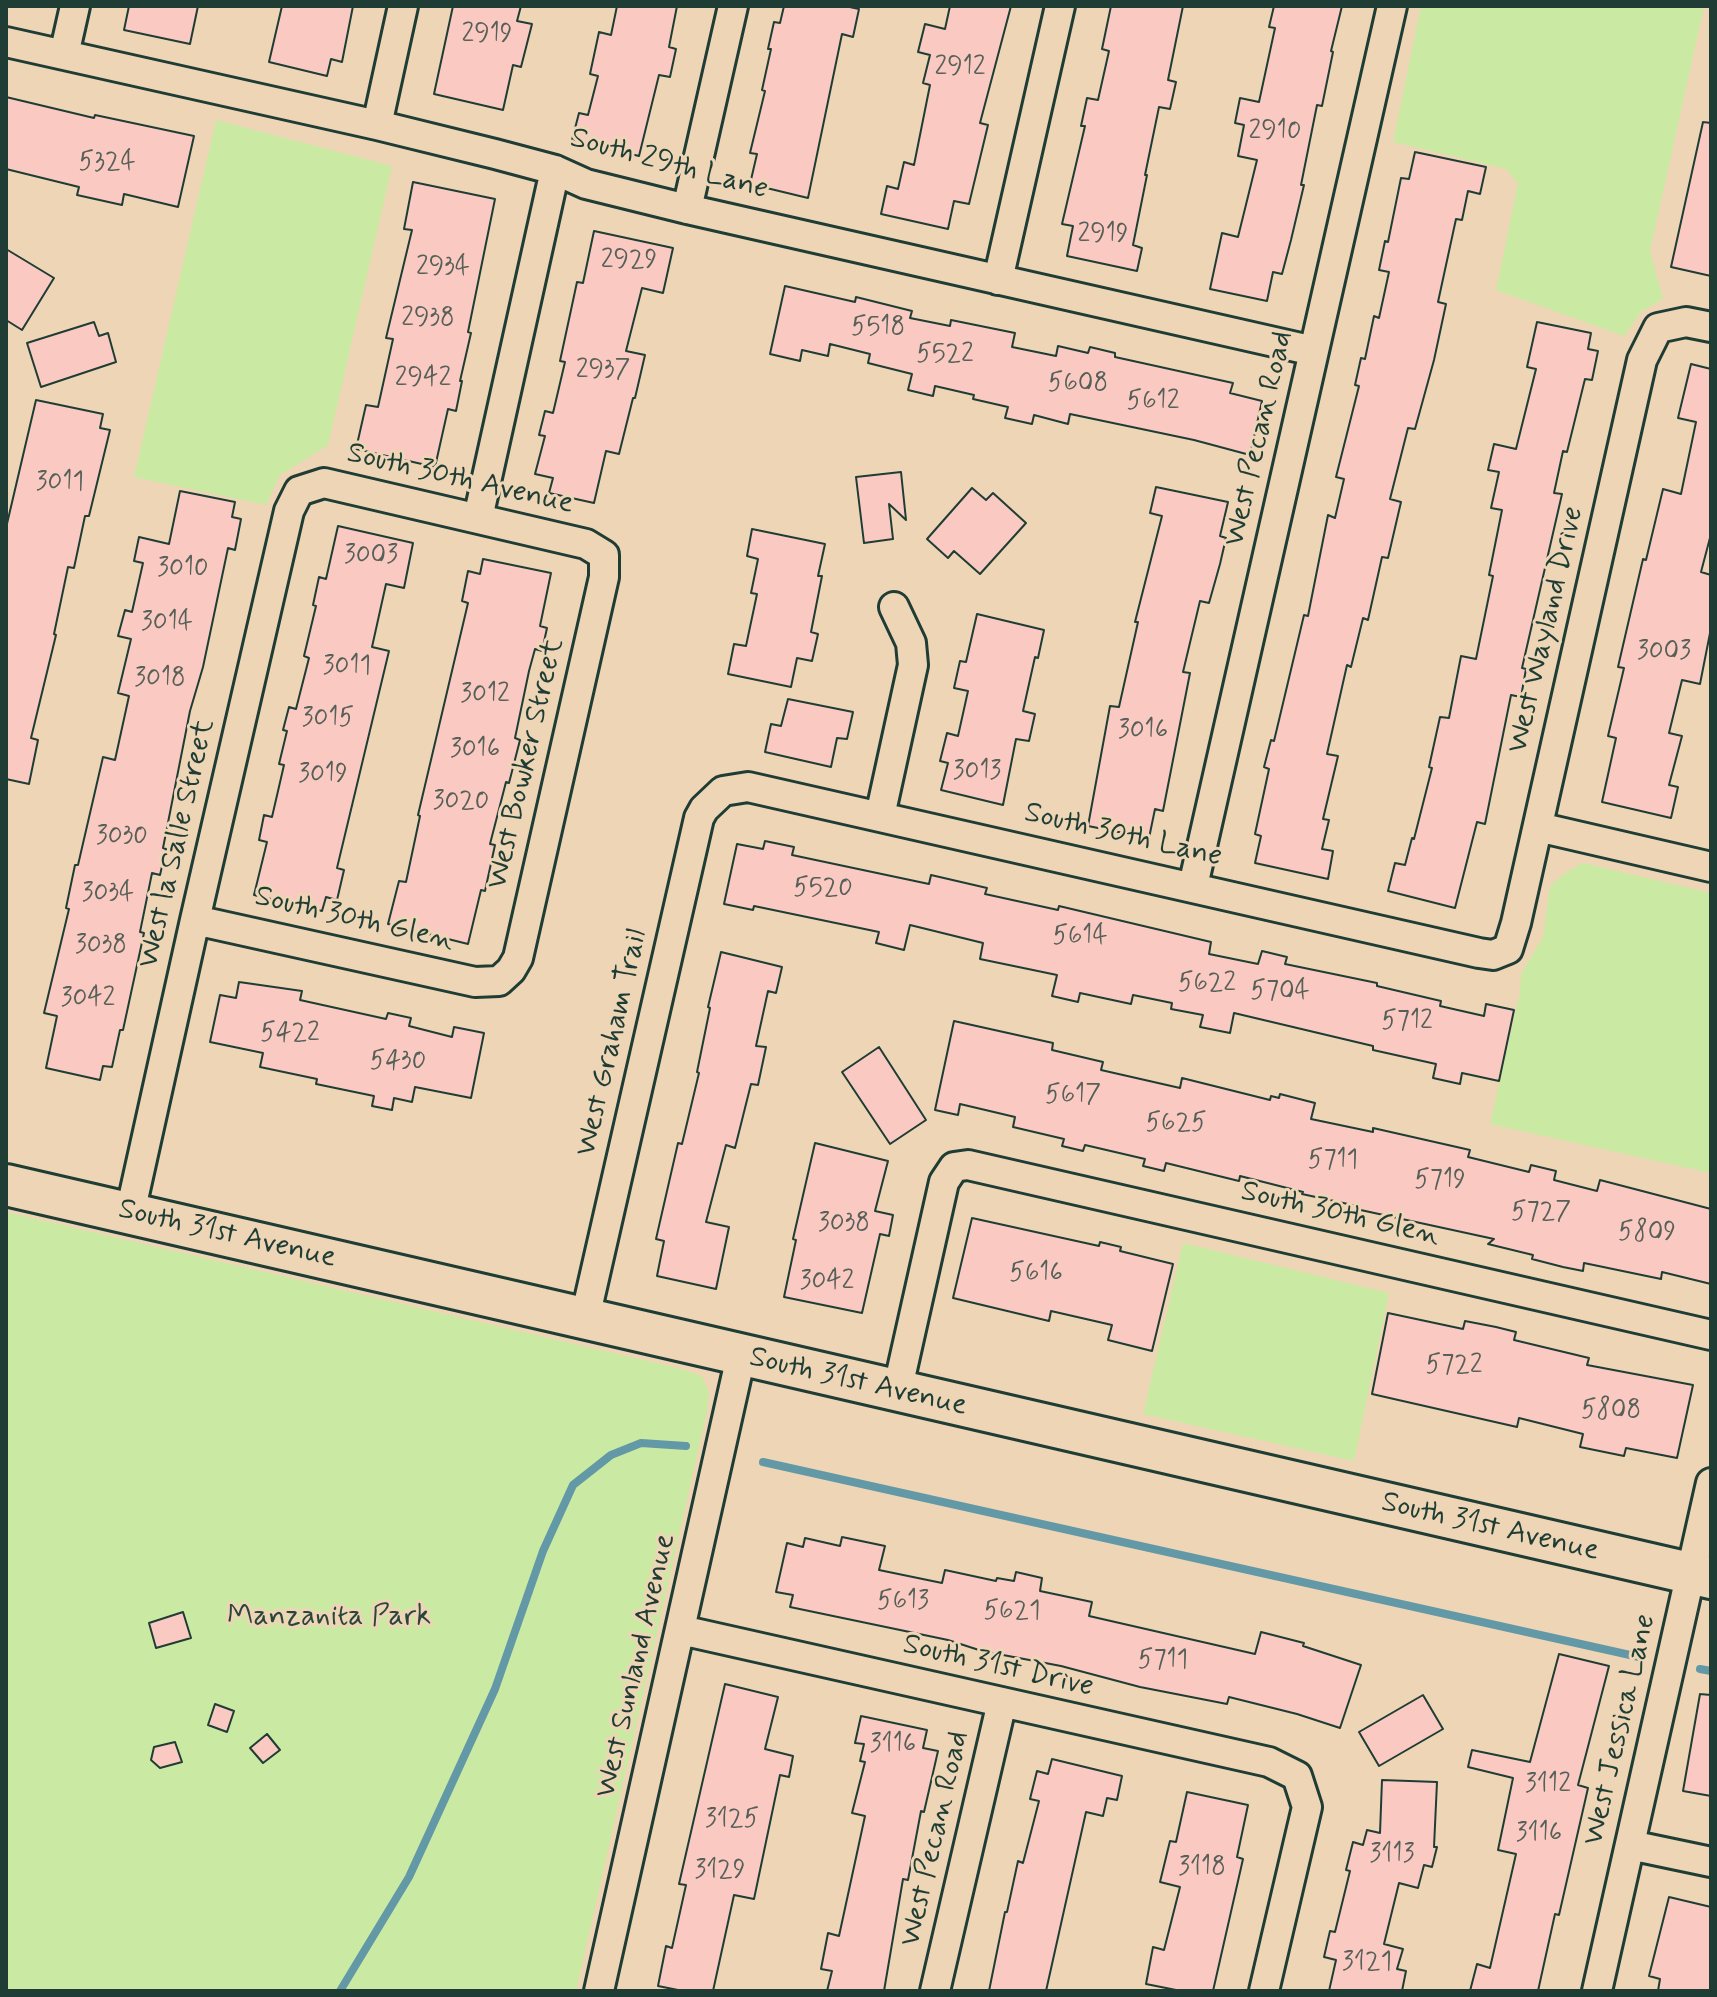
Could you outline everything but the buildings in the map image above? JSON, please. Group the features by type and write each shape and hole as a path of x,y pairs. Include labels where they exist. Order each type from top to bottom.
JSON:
{"street":[{"path":"64,55 75,6"},
{"path":"377,125 403,6"},
{"path":"687,209 733,6"},
{"path":"998,280 1060,6"},
{"name":"West Pecan Road","path":"1193,886 1392,6"},
{"name":"South 29th Lane","path":"6,42 377,125 555,170 586,184 687,209 1314,351"},
{"path":"478,518 555,170"},
{"name":"West Wayland Drive","path":"1508,949 1642,360 1658,328 1686,322 1711,327"},
{"name":"South 30th Avenue","path":"299,491 324,483 586,544 604,555"},
{"name":"West la Salle Street","path":"130,1213 289,511 299,491"},
{"name":"West Bowker Street","path":"499,981 518,958 604,577 604,555"},
{"path":"880,816 913,665 911,643 894,607"},
{"name":"South 30th Lane","path":"723,791 748,787 1479,953 1493,955 1508,949"},
{"name":"West Graham Trail","path":"585,1318 699,818 723,791"},
{"path":"1538,827 1711,867"},
{"name":"South 30th Glen","path":"195,920 475,982 499,981"},
{"name":"South 30th Glen","path":"897,1392 944,1182 954,1167 968,1165 1711,1335"},
{"name":"South 31st Avenue","path":"6,1185 1701,1576"},
{"name":"West Sunland Avenue","path":"599,1991 741,1356"},
{"name":"West Jessica Lane","path":"1597,1991 1630,1845 1701,1576 1711,1483"},
{"name":"South 31st Drive","path":"681,1630 1269,1762 1297,1776 1307,1807 1264,1991"},
{"name":"West Pecan Road","path":"935,1991 1002,1702"},
{"path":"1630,1845 1711,1862"}],"green space":[{"path":"1421,6 1704,6 1650,251 1663,299 1641,312 1624,336 1496,290 1518,183 1506,169 1393,142"},
{"path":"216,120 392,166 328,445 280,475 266,505 134,477"},
{"path":"1583,863 1711,893 1711,1173 1490,1124 1520,993 1521,974 1543,937 1550,886"},
{"name":"Manzanita Park","path":"6,1212 702,1376 709,1392 707,1411 576,1991 6,1991"},
{"path":"1183,1243 1389,1293 1354,1461 1143,1414"}],"waterway":[{"path":"340,1991 409,1877 495,1689 543,1551 573,1485 611,1455 641,1443 686,1446"},
{"path":"763,1462 1639,1657"},
{"path":"1700,1669 1711,1671"}]}
